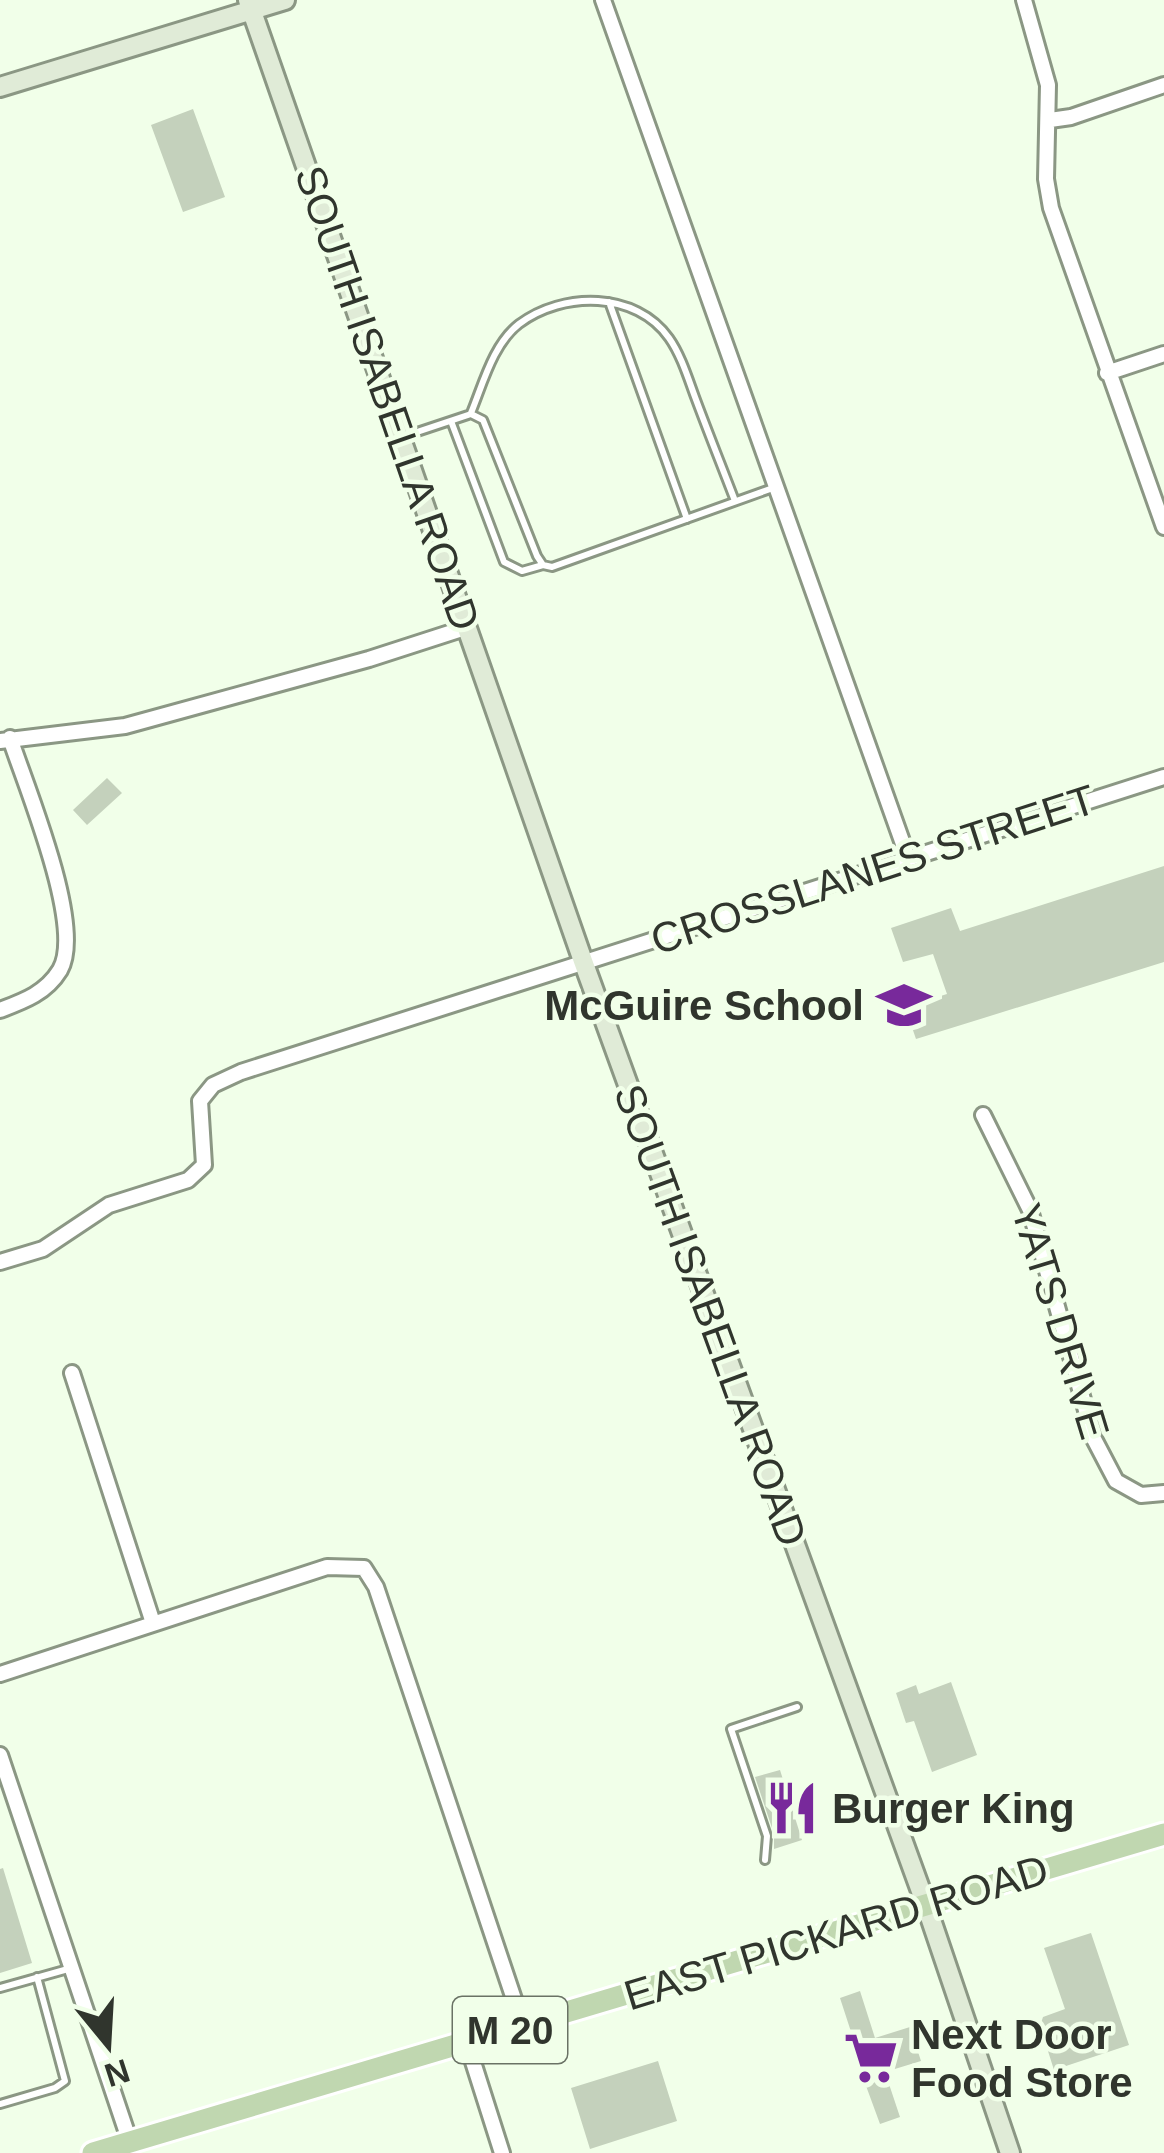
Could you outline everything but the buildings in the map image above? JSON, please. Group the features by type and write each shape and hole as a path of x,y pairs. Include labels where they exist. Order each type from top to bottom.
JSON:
{"main road":[{"path":"0,87 250,5 285,0"},
{"name":"SOUTH ISABELLA ROAD","path":"250,5 583,961 926,1905 1010,2153"},
{"name":"EAST PICKARD ROAD","path":"93,2153 141,2144 1164,1834"}],"street":[{"path":"603,0 908,858"},
{"path":"1024,0 1044,61 1050,120 1046,179 1051,208 1164,527"},
{"path":"1050,120 1164,85"},
{"path":"1107,374 1164,354"},
{"path":"0,1010 32,998 49,984 62,967 69,941 64,906 5,740 145,721 468,627"},
{"name":"CROSSLANES STREET","path":"0,1262 43,1249 109,1205 188,1180 204,1165 200,1101 213,1085 583,961 1164,777"},
{"name":"YATS DRIVE","path":"983,1114 1030,1210 1094,1439 1116,1481 1141,1495 1164,1493"},
{"path":"72,1373 153,1623"},
{"path":"0,1674 327,1567 364,1568 376,1587 523,2026"},
{"path":"0,1755 71,1968 141,2144"},
{"path":"466,2043 502,2153"}],"lane":[{"path":"471,414 494,355 517,325 583,302 608,301 642,310 671,339 735,501"},
{"path":"608,301 687,519"},
{"path":"401,437 471,414 483,420 543,565"},
{"path":"451,421 504,562 522,571 552,567 776,487"},
{"path":"765,1860 767,1836 731,1729 796,1707"},
{"path":"0,1988 71,1968"},
{"path":"0,2104 65,2081 37,1977"}],"place":[{"name":"McGuire School","path":"904,1005"},
{"name":"Burger King","path":"792,1808"},
{"name":"Next Door Food Store","path":"871,2058"}]}
